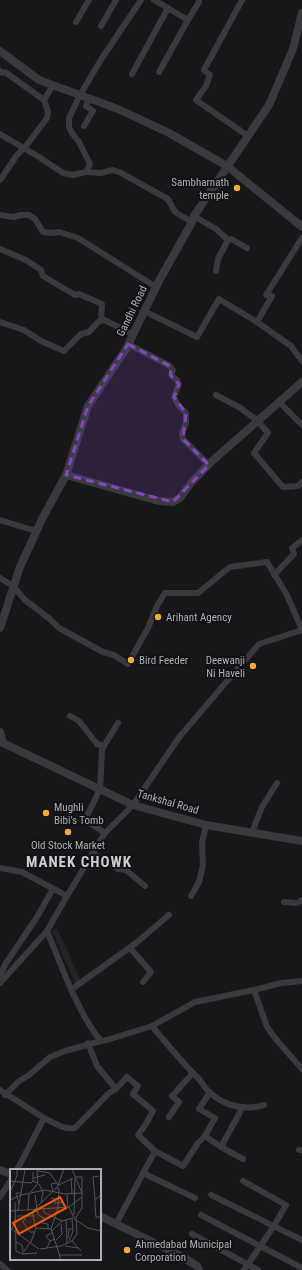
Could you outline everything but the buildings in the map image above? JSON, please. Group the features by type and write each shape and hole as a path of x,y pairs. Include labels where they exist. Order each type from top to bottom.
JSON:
{"street":[{"path":"76,22 89,0"},
{"path":"101,26 116,0"},
{"path":"86,172 90,164 89,160 69,127 69,118 80,95 121,28 141,0"},
{"path":"155,0 188,20"},
{"path":"242,0 204,70 210,75 206,86 196,100 248,136"},
{"path":"159,72 199,2"},
{"path":"132,74 168,8"},
{"name":"Gandhi Road","path":"0,628 20,567 36,531 66,475 88,406 128,344 159,281 193,219 227,166 269,106 293,49 302,14"},
{"path":"0,51 39,80 118,109 169,133 227,166 302,227"},
{"path":"0,71 2,73 5,72 44,100 48,112 47,118 17,155 0,180"},
{"path":"44,100 52,84"},
{"path":"84,126 93,111 86,106 89,98"},
{"path":"0,134 16,142 23,149 39,157 63,173 73,175 86,172 101,173 113,170 168,199 175,212 216,229 228,240 231,239 246,248"},
{"path":"0,215 14,217 29,215 35,220 43,232 59,232 78,238 156,287"},
{"path":"257,322 272,296 266,295 302,238"},
{"path":"216,271 218,259 228,240"},
{"path":"0,248 26,260 41,270 43,276 76,296 79,294 102,304 102,320"},
{"path":"144,311 197,337 219,299 257,322 291,346 302,361"},
{"path":"0,322 24,330 41,341 64,350 81,334 89,332 98,322 102,320 133,334"},
{"path":"128,344 170,366 173,370 171,375 179,384 174,397 178,405 186,413 186,423 182,433 182,439 209,465"},
{"path":"66,475 159,501 173,502 180,498 191,483 209,465 302,382"},
{"path":"216,395 239,406 258,421 268,433 254,453 283,487 298,486 302,482"},
{"path":"279,402 302,425"},
{"path":"0,520 36,531"},
{"path":"274,574 294,554 292,548 302,540"},
{"path":"0,578 13,586 25,600 50,619 59,628 103,652 114,655 128,664 165,593 198,593 230,567 267,562 287,595 302,630 259,644 180,736 133,805 105,833 66,896 48,931 0,983"},
{"path":"70,716 79,721 97,744 104,746"},
{"path":"105,833 85,820 100,789 102,749 118,723"},
{"name":"Tankshal Road","path":"0,732 2,746 133,805 206,825 302,841"},
{"path":"252,832 262,807 277,783"},
{"path":"191,896 199,882 203,865 202,843 206,825"},
{"path":"92,853 118,869 126,870 145,886"},
{"path":"0,868 22,872 66,896"},
{"path":"0,976 6,963 37,917 53,889"},
{"path":"284,902 297,902 302,900"},
{"path":"72,989 130,948 169,914"},
{"path":"48,931 84,1015 101,1041"},
{"path":"130,948 151,972 143,982"},
{"path":"6,1095 18,1082 29,1075 50,1057 65,1051 88,1043 107,1040 152,1026 195,1002 281,983 302,981"},
{"path":"254,990 267,1027 302,1069"},
{"path":"152,1026 210,1092 222,1101 237,1107 257,1107 264,1105"},
{"path":"88,1043 97,1066 116,1088"},
{"path":"169,1116 180,1102 172,1096 193,1073"},
{"path":"0,1090 44,1118 61,1127 70,1129 75,1128 127,1077 138,1086 133,1094 153,1111 138,1135 155,1151 183,1166 198,1143 205,1136 215,1118 199,1109 210,1092"},
{"path":"221,1147 242,1107"},
{"path":"18,1169 44,1118"},
{"path":"205,1136 243,1159"},
{"path":"116,1224 155,1151"},
{"path":"0,1170 10,1174"},
{"path":"143,1173 195,1198"},
{"path":"243,1181 286,1205 274,1226 246,1267"},
{"path":"0,1198 10,1182"},
{"path":"211,1195 302,1240"},
{"path":"201,1215 302,1268"},
{"path":"101,1216 181,1256 196,1266 199,1270"},
{"path":"192,1234 246,1267 258,1270"},
{"path":"0,1264 7,1270"}],"highlighted area":[{"path":"128,344 170,366 171,376 179,384 174,397 186,413 183,439 209,465 173,502 66,475 88,406"}],"shaded area":[{"path":"57,928 81,981 75,983 52,931"}],"place":[{"name":"Sambharnath temple","path":"237,188"},
{"name":"Arihant Agency","path":"158,617"},
{"name":"Bird Feeder","path":"131,660"},
{"name":"Deewanji Ni Haveli","path":"253,666"},
{"name":"Mughli Bibi's Tomb","path":"46,813"},
{"name":"Old Stock Market","path":"68,832"},
{"name":"Ahmedabad Municipal Corporation","path":"127,1250"}],"district":[{"name":"MANEK CHOWK","path":"79,862"}]}
